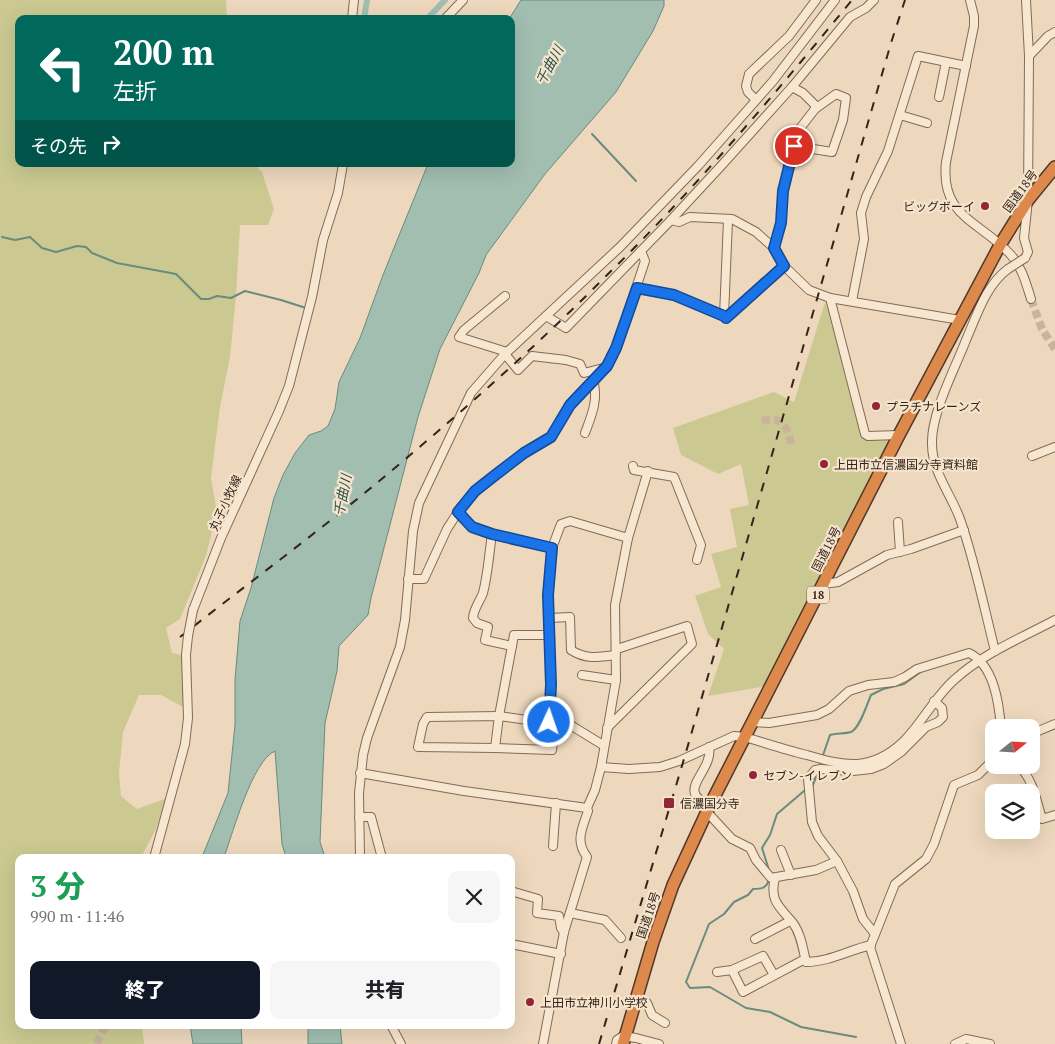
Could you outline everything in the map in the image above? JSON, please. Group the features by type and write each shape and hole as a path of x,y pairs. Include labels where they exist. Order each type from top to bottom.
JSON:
{"highway":[{"name":"国道18号","path":"624,1040 653,942 673,885 709,809 899,435 1000,245 1028,200 1055,167"}],"street":[{"path":"352,15 354,0"},
{"path":"449,15 463,0"},
{"path":"756,100 748,92 746,86 749,74 788,36 816,0"},
{"path":"360,854 360,773 367,738 400,648 405,620 412,532 419,503 471,393 506,353 620,248 674,191 773,81 835,0"},
{"path":"546,316 566,328 672,220 792,88 850,17 866,8 874,0"},
{"path":"970,0 974,16 972,38 944,177 948,192 958,209 1010,254 1023,273 1031,299"},
{"path":"995,651 973,558 954,504 942,482 932,445 936,416 982,301 998,276 1025,258 1028,252 1024,238 1028,200 1029,56 1026,0"},
{"path":"1029,56 1048,36 1055,32"},
{"path":"852,302 864,239 861,213 866,197 888,152 918,56 966,66"},
{"path":"939,97 946,62"},
{"path":"792,88 803,93 816,105 815,110"},
{"path":"774,248 781,223 783,191 794,146 798,131 815,110 836,94 846,98 843,120 832,152 794,146"},
{"path":"900,114 927,123"},
{"name":"丸子小牧線","path":"155,854 185,744 188,718 186,655 193,610 221,538 275,420 288,386 312,297 323,240 338,193 342,167"},
{"path":"672,220 679,222 690,217 732,219 756,232 774,248 784,266 808,290 830,298 960,320"},
{"path":"724,316 728,220"},
{"path":"408,579 424,579 447,529 475,491 524,453 551,437 570,405 607,366 616,348 645,261 641,251"},
{"path":"637,288 674,295 726,318 784,266"},
{"path":"505,296 464,330 459,337 506,353 518,370 532,356 566,360 580,364 584,373 607,366"},
{"path":"830,298 865,434 868,436 899,435"},
{"path":"585,433 594,408 596,389 594,381"},
{"path":"1032,456 1055,447"},
{"path":"633,466 634,470 674,477 700,545 697,560"},
{"path":"543,1044 564,932 588,858 582,850 580,839 588,811 587,808 595,790 601,767 603,745 616,680 615,605 628,538 648,471"},
{"path":"458,512 472,527 492,534 552,548"},
{"path":"603,745 572,726 552,723 499,716 427,717 423,724 418,747 552,750 552,723 548,595 552,548 561,524 570,521 628,538"},
{"path":"898,522 900,552"},
{"path":"824,584 838,582 878,560 964,530"},
{"path":"492,534 483,591 473,618 488,627 485,640 512,646"},
{"path":"548,618 570,617 571,650 578,655 592,658 616,652 687,626 692,644 607,728"},
{"path":"601,767 629,769 660,767 679,761 734,736 745,737 828,762 848,764 868,762 880,758 902,742 934,701 954,680 979,661 1055,620"},
{"path":"495,748 514,635 549,634"},
{"path":"753,722 769,723 817,715 829,709 849,692 857,688 894,682 917,669 966,654 974,656 989,673 1000,708 1001,719"},
{"path":"582,675 616,680"},
{"path":"875,934 863,919 853,890 837,861 818,836 812,822 808,780 815,770 853,771 871,769 892,759 926,727 938,722 943,717 942,708 934,701"},
{"path":"1040,730 1055,724"},
{"path":"709,747 709,760 694,789 694,795 696,799 709,809 732,839 750,848 763,870 771,878 816,870 837,861"},
{"path":"901,1044 870,947 895,884 926,859 934,844 954,785 978,775 985,768"},
{"path":"360,773 464,791 587,808"},
{"path":"1026,774 1034,789 1042,819 1055,815"},
{"path":"553,846 556,803"},
{"path":"359,817 371,817 381,854"},
{"path":"781,850 791,875"},
{"path":"775,878 772,892 778,905 800,938 806,962 827,960 852,949 871,945"},
{"path":"515,892 538,899 537,913 559,916 561,928 564,932"},
{"path":"570,913 605,920 621,938"},
{"path":"755,939 790,921"},
{"path":"515,945 561,954"},
{"path":"716,972 732,970 763,956 774,975"},
{"path":"732,970 743,992 805,959"},
{"path":"636,999 647,1003 652,1015 665,1023"},
{"path":"393,1029 401,1044"},
{"path":"616,1044 621,1036 624,1040 658,1044"},
{"path":"956,1044 966,1039 990,1044"}],"shaded area":[{"path":"0,0 226,0 227,15 15,15 15,167 257,167 262,172 274,209 268,225 240,225 230,357 220,407 211,478 217,511 206,556 180,619 166,628 172,653 182,655 185,708 161,695 139,695 123,732 119,773 121,796 137,809 167,798 155,831 143,854 15,854 15,1029 142,1029 144,1044 0,1044"},
{"path":"830,298 868,435 899,435 773,685 708,696 724,649 708,634 695,596 721,587 711,554 737,547 730,509 749,505 741,464 718,474 681,455 673,428 774,392 794,402 824,305"}],"water":[{"name":"千曲川","path":"521,0 664,0 664,6 653,31 616,92 545,174 486,255 479,273 440,349 418,417 368,615 339,646 337,671 325,723 320,842 324,854 285,854 282,844 275,751 267,757 251,783 225,854 203,854 228,793 235,725 235,680 240,621 251,588 274,498 283,475 295,453 309,435 321,431 328,426 335,409 339,382 360,338 427,167 515,167 515,15 512,15"},
{"path":"191,1029 241,1029 242,1044 193,1044"},
{"path":"308,1029 340,1029 342,1044 308,1044"}],"waterway":[{"path":"365,15 367,0"},
{"path":"431,15 445,0"},
{"path":"592,134 636,181"},
{"path":"2,237 15,240 30,237 42,248 56,252 77,246 86,247 92,253 117,263 176,274 201,299 217,296 231,298 245,291 306,308"},
{"path":"822,758 830,735 854,730 863,715 871,695 883,689 904,684 922,671"},
{"path":"812,787 817,775"},
{"path":"769,870 762,848 770,835 777,814 804,791"},
{"path":"769,879 765,886 753,889 748,895 734,902 724,914 709,924 686,982 690,988 710,987 746,1008 770,1012 801,1027 856,1037"}],"tunnel":[{"path":"1031,299 1042,329 1055,349"},
{"path":"762,421 775,420 783,424 792,446"},
{"path":"97,1044 104,1029"}],"railway":[{"path":"180,637 378,482 466,407 552,329 640,242 703,175 852,0"},
{"path":"599,1044 905,0"}],"place":[{"name":"ビッグボーイ","path":"985,206"},
{"name":"プラチナレーンズ","path":"876,406"},
{"name":"上田市立信濃国分寺資料館","path":"824,464"},
{"name":"セブン-イレブン","path":"753,775"},
{"name":"信濃国分寺","path":"669,803"},
{"name":"上田市立神川小学校","path":"530,1002"}],"route":[{"path":"549,722 551,685 548,595 552,548 492,534 472,527 458,512 475,491 524,453 551,437 570,405 607,366 616,348 637,288 674,295 726,318 784,266 774,248 781,223 783,191 794,146"}]}
